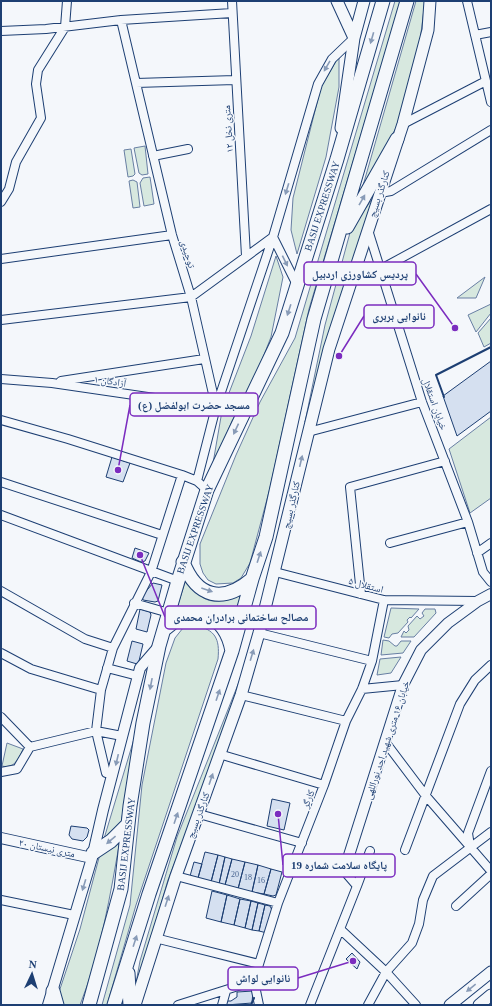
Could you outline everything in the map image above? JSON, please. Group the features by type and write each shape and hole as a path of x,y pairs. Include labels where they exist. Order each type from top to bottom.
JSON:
{"highway":[{"name":"BASIJ EXPRESSWAY","path":"89,1005 121,889 128,824 143,723 159,646 183,562 207,490 282,333 338,159 383,1"},
{"path":"114,1005 232,651 252,579 266,537 314,319 406,1"},
{"path":"336,246 397,139"},
{"path":"183,562 194,583 205,590 220,594 234,592 252,579"},
{"path":"165,629 174,620 186,615 206,616 218,621 223,627 230,638 232,651"},
{"path":"93,855 111,841 128,824"},
{"path":"128,963 130,1005"},
{"path":"52,991 57,1005"}],"main road":[{"path":"337,1 354,38"},
{"path":"338,159 354,38 364,1"},
{"name":"کنارگذر بسیج","path":"135,1005 155,938 241,695 259,634 329,349 403,124 428,30 430,1"},
{"path":"428,30 438,1"},
{"path":"450,1005 491,972"},
{"path":"479,1005 491,995"}],"street":[{"path":"1,202 9,189 16,162 41,118 36,84 38,70 65,27 67,1"},
{"name":"۱۲ متری نخل","path":"232,1 235,80 246,256"},
{"path":"467,1 491,100"},
{"path":"1,31 65,27 121,20 232,13"},
{"name":"توحیدی","path":"121,20 172,235 190,297 216,407 197,481"},
{"path":"475,35 491,32"},
{"path":"216,407 274,237 318,84 332,59 354,38"},
{"path":"136,82 235,80"},
{"path":"403,124 486,81"},
{"path":"380,193 392,191 491,130"},
{"path":"153,156 188,149"},
{"path":"381,269 491,209"},
{"name":"خیابان استقلال","path":"368,230 422,402 468,522 483,572 491,582"},
{"path":"1,259 172,235"},
{"path":"1,320 190,297 274,237"},
{"path":"274,237 297,285"},
{"path":"52,383 204,359"},
{"path":"110,374 104,379 104,385 111,392"},
{"name":"آزادگان ۱","path":"1,379 52,383 216,407"},
{"path":"308,432 422,402"},
{"path":"1,420 68,439 182,475 197,481 207,490"},
{"path":"361,594 350,487 445,461"},
{"path":"113,774 106,773 96,731 101,690 113,648 134,603 151,572 182,475"},
{"path":"1,482 162,535"},
{"path":"1,515 178,581"},
{"path":"390,543 468,522"},
{"path":"477,553 491,543"},
{"name":"استقلال ۵","path":"275,572 384,600 478,601"},
{"path":"1,591 85,639 113,648"},
{"name":"خیابان ۱۶ متری شهید احد نوراللهی","path":"344,871 386,744 403,685 421,650 448,623 478,601 491,594"},
{"name":"کارگر","path":"259,1005 254,981 259,964 278,903 324,785 346,721 362,689 372,661 384,600"},
{"path":"134,603 169,613"},
{"path":"259,634 372,661"},
{"path":"48,1005 93,855 140,668 159,646"},
{"path":"1,653 31,669 101,690"},
{"path":"405,850 460,704 475,680 491,665"},
{"path":"108,668 138,676"},
{"path":"362,689 403,685"},
{"path":"241,695 346,721"},
{"path":"1,717 30,747"},
{"path":"1,772 16,769 30,747 96,731 122,736"},
{"path":"386,744 426,796 491,871"},
{"path":"220,754 324,785"},
{"path":"471,848 468,833 491,771"},
{"path":"198,814 302,843"},
{"path":"368,1005 386,972 412,943 419,924 423,900 433,876 491,832"},
{"name":"۲۰ متری نیستان","path":"1,838 93,855"},
{"path":"310,1005 370,851"},
{"path":"344,871 357,886"},
{"path":"456,906 491,874"},
{"path":"176,876 278,903"},
{"path":"1,900 74,915"},
{"path":"340,929 386,972 416,1005"},
{"path":"155,938 259,964"},
{"path":"178,1005 254,981"},
{"path":"222,1005 226,991"}],"shaded area":[{"path":"395,1 401,1 309,309 270,488 250,563 241,578 233,583 216,584 208,580 203,573 200,564 200,544 236,455 260,402 295,338"},
{"path":"416,1 425,1 418,57 396,128 362,189"},
{"path":"339,56 339,87 326,157 297,254 291,230 293,198 321,87"},
{"path":"145,146 148,174 142,175 139,173 134,148"},
{"path":"131,149 135,174 128,177 124,150"},
{"path":"150,177 154,204 144,206 140,183 143,178"},
{"path":"133,180 137,182 140,207 133,208 129,181"},
{"path":"375,195 305,422 325,325 351,229"},
{"path":"276,256 283,277 271,337 253,383 232,421 212,469 222,411 251,336"},
{"path":"485,277 476,298 457,298"},
{"path":"491,304 491,313 476,332 468,315"},
{"path":"491,318 491,343 484,347 478,333"},
{"path":"491,417 491,498 470,513 449,449"},
{"path":"186,579 198,594 209,600 223,600 241,594 231,630 219,616 207,610 200,609 175,614"},
{"path":"391,608 419,609 411,618 410,617 407,620 408,622 398,633 392,634 389,638 384,637"},
{"path":"425,609 435,609 436,613 414,637 401,637 404,631 406,633 409,630 408,626 417,616 420,619 424,616 422,613"},
{"path":"195,625 207,629 215,636 218,646 218,659 136,905 107,1005 102,1005 130,905 142,785 166,663 175,638 183,628"},
{"path":"383,640 389,641 395,646 397,646 401,641 411,641 403,653 381,655"},
{"path":"401,657 391,673 377,675 380,659"},
{"path":"245,667 207,780 168,880 133,999 140,961 177,837"},
{"path":"134,739 121,824 103,842"},
{"path":"7,743 23,749 16,762 13,765 6,767 2,766"},
{"path":"120,840 104,924 94,965 80,1005 62,1005 59,992 80,929 100,854"}],"building":[{"path":"491,361 491,411 457,436 443,396"},
{"path":"112,457 130,463 123,482 106,477"},
{"path":"135,548 149,553 145,561 141,562 132,558"},
{"path":"153,583 162,585 158,601 143,600 142,596"},
{"path":"140,609 150,612 151,615 147,632 136,629"},
{"path":"132,641 143,644 137,664 127,661"},
{"path":"272,799 290,803 284,830 267,826"},
{"path":"71,826 87,828 89,830 87,837 83,841 72,839 69,835"},
{"path":"205,852 218,855 211,882 198,878"},
{"path":"218,855 225,857 219,884 211,882"},
{"path":"225,857 232,859 225,885 219,884"},
{"path":"232,859 245,862 238,889 225,885"},
{"path":"194,862 202,864 198,878 190,876"},
{"path":"245,862 258,865 252,892 238,889"},
{"path":"258,865 271,869 264,894 252,892"},
{"path":"271,869 282,872 276,895 273,896 264,894"},
{"path":"212,891 227,895 221,922 206,918"},
{"path":"227,895 240,899 234,925 221,922"},
{"path":"240,899 251,901 245,928 234,925"},
{"path":"251,901 258,903 252,930 245,928"},
{"path":"258,903 265,905 259,931 252,930"},
{"path":"265,905 270,906 272,910 267,933 259,931"},
{"path":"352,953 360,962 357,969 346,959"},
{"path":"253,991 252,1003 226,1005 227,1001 231,1001 237,997 237,992"}],"wall":[{"path":"444,397 436,375 491,347"},
{"path":"251,1005 254,998"}],"place":[{"name":"پردیس کشاورزی اردبیل","path":"455,328"},
{"name":"نانوایی بربری","path":"339,356"},
{"name":"مسجد حضرت ابولفضل (ع)","path":"118,470"},
{"name":"مصالح ساختمانی برادران محمدی","path":"140,555"},
{"name":"پایگاه سلامت شماره 19","path":"278,814"},
{"name":"نانوایی لواش","path":"353,961"}]}
